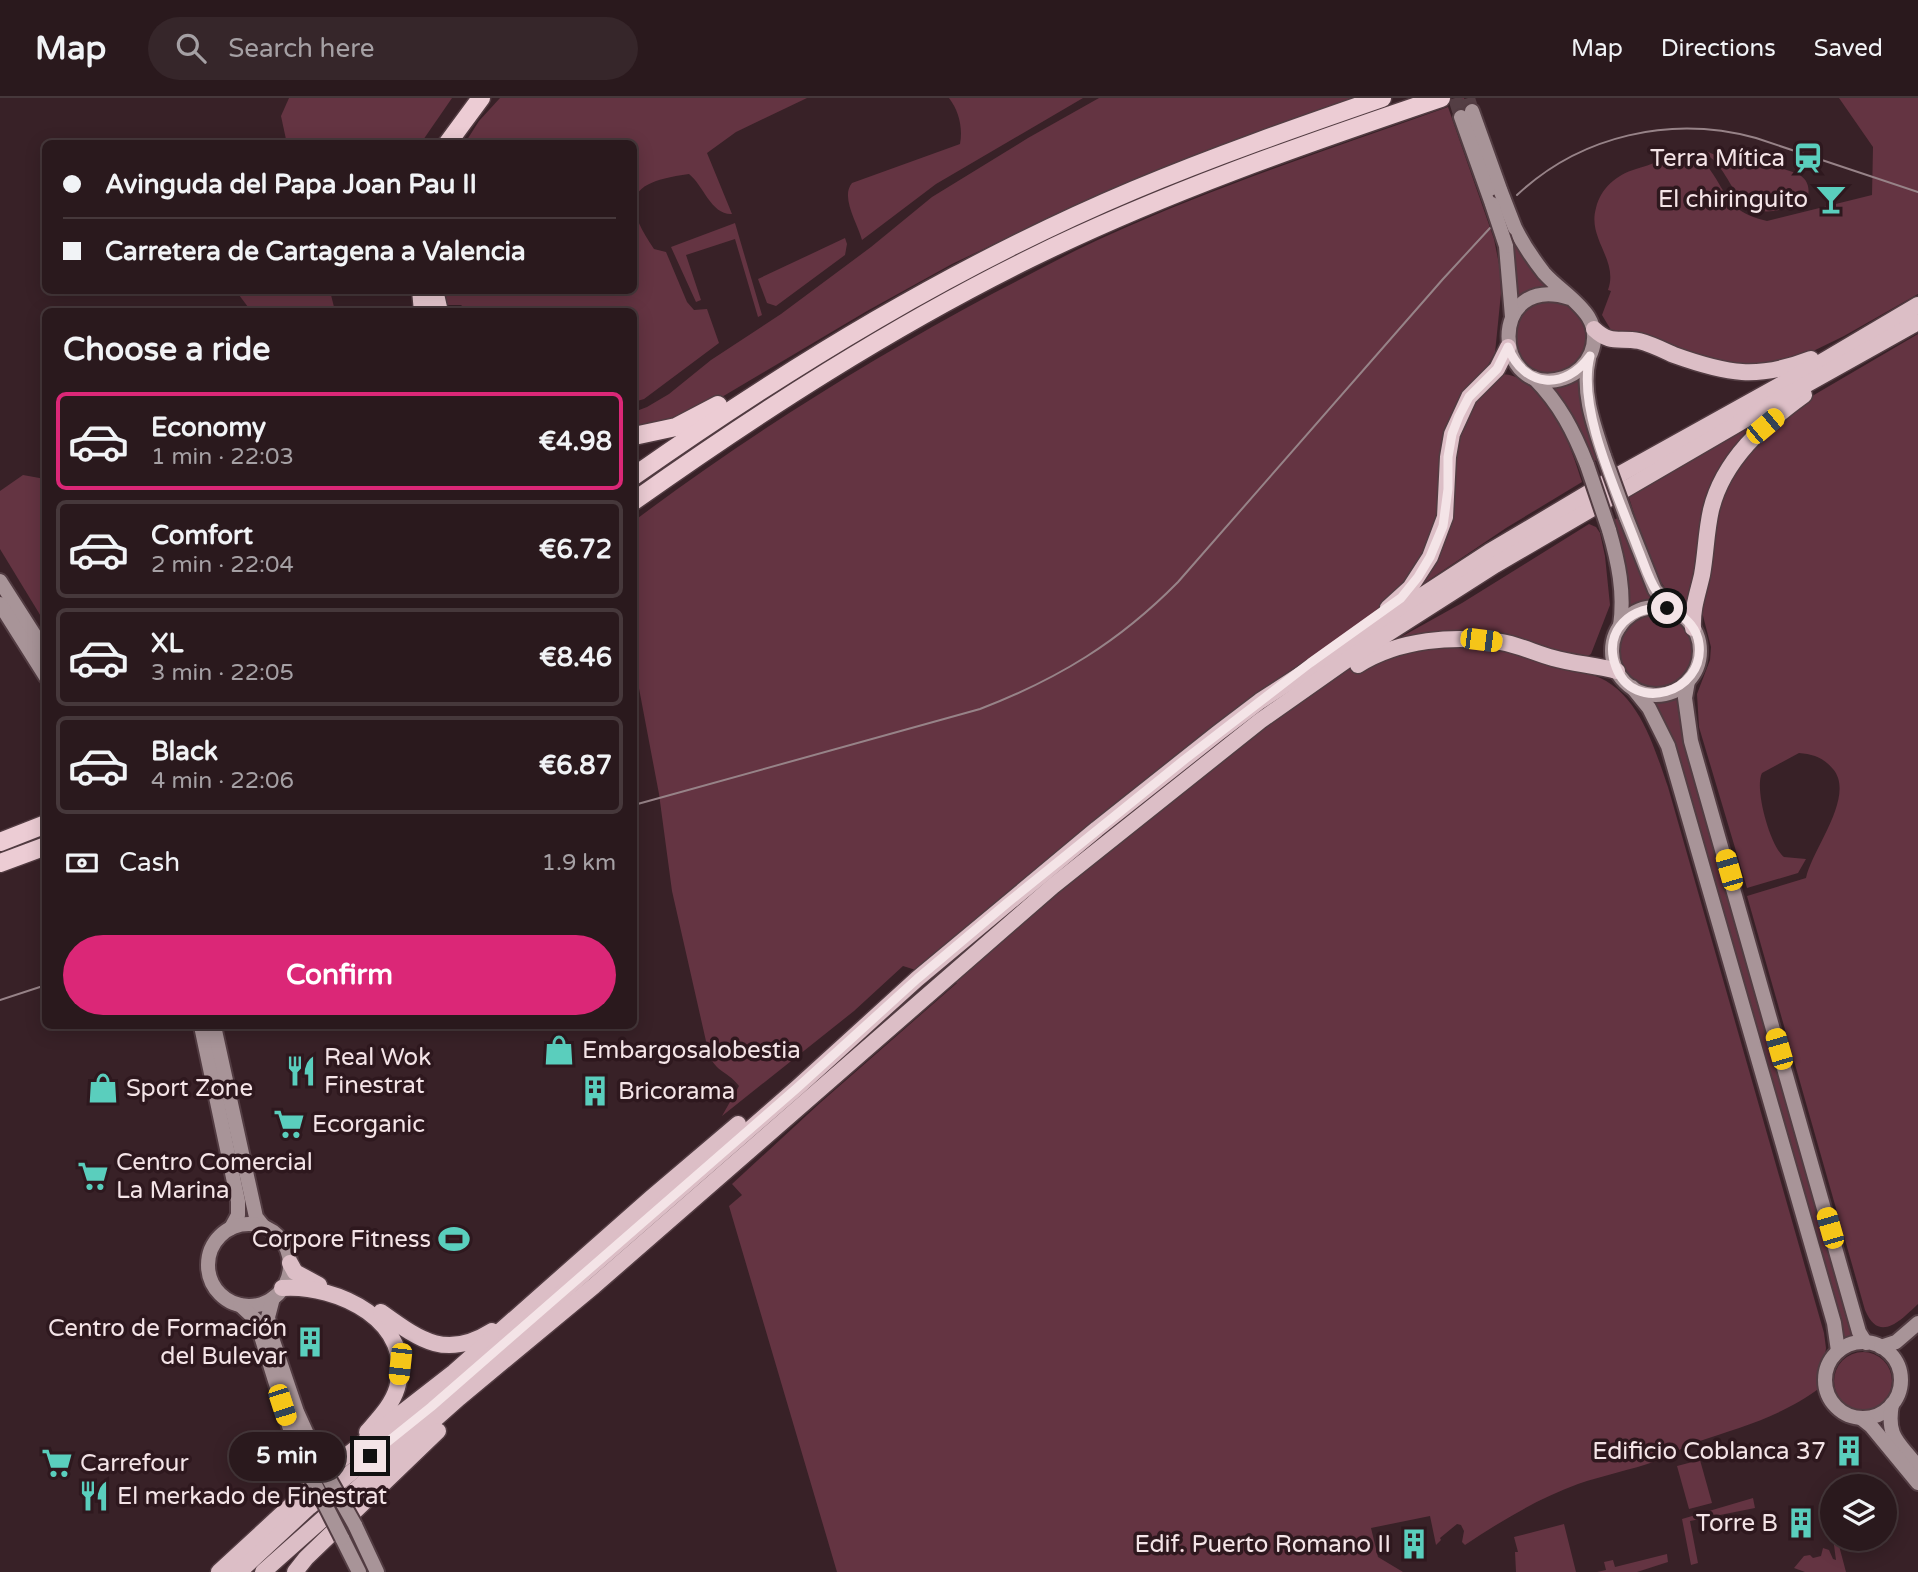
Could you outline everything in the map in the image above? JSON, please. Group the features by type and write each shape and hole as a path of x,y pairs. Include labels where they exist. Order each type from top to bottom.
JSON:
{"highway":[{"path":"450,140 481,98"},
{"path":"459,140 490,98"},
{"path":"637,435 694,419 914,292 968,264 1132,191 1233,150 1382,98"},
{"path":"637,499 730,433 837,364 966,291 1033,257 1240,168 1441,98"},
{"path":"637,474 733,407 860,328 1022,241"},
{"path":"1594,329 1607,339 1638,341 1720,370 1753,373 1787,368 1810,360 1918,304"},
{"path":"1260,701 1500,545 1622,473 1820,363 1918,304"},
{"path":"1693,628 1693,611 1702,574 1712,507 1735,459 1765,426 1803,396 1918,325"},
{"path":"263,1572 458,1398 551,1321 1053,886 1175,787 1299,694 1495,565 1782,398 1918,325"},
{"path":"239,1572 309,1507 431,1407 797,1088 917,979 1097,829 1310,663 1401,598 1430,557 1443,526 1452,434 1469,397 1497,369 1508,347"},
{"path":"1175,787 1371,657 1427,640 1481,640 1502,643 1553,658 1617,671"},
{"path":"0,842 42,826"},
{"path":"0,863 42,847"},
{"path":"322,1467 454,1373 515,1317 873,1009 917,979"},
{"path":"290,1263 295,1272 309,1282 370,1304 416,1337 436,1344 458,1346 481,1338 515,1317"},
{"path":"219,1572 322,1467 363,1437 392,1402 398,1386 399,1354 390,1332 376,1317 359,1306 304,1288 278,1293"},
{"path":"295,1572 306,1558 491,1383 551,1321"}],"main road":[{"path":"1466,114 1496,198 1506,246 1512,317"},
{"path":"1496,198 1545,274 1586,312 1594,329 1594,343 1586,380 1591,411 1604,456 1655,590 1693,628 1699,641 1700,655 1696,669 1688,681 1685,698 1691,741 1860,1332 1873,1345 1891,1355 1898,1366 1900,1386 1892,1404 1890,1429 1918,1467"},
{"path":"1570,298 1544,294 1531,298 1520,306 1512,317 1508,330 1508,347 1513,358 1562,410 1572,427 1609,530 1621,582 1620,626 1612,648 1617,671 1649,708 1674,767 1834,1323 1838,1351"},
{"path":"1530,375 1543,380 1571,376 1590,356"},
{"path":"0,581 42,647"},
{"path":"0,604 42,671"},
{"path":"1620,626 1629,616 1653,607 1667,608 1679,613"},
{"path":"1632,687 1655,694 1667,693 1688,681"},
{"path":"202,1029 238,1201 238,1215 231,1228 219,1237 213,1246 208,1268 216,1290 240,1305 256,1320 289,1429 322,1467 342,1538 359,1572"},
{"path":"215,1029 256,1217 279,1238 290,1263 287,1280 268,1317 272,1338 297,1412 322,1467 355,1525 377,1572"},
{"path":"231,1228 252,1225 264,1227"},
{"path":"240,1305 252,1306 278,1293"},
{"path":"1892,1404 1873,1417 1849,1416 1840,1410 1827,1394 1826,1371 1838,1351 1855,1343 1873,1345 1896,1342 1918,1323"},
{"path":"1898,1366 1905,1348 1918,1335"},
{"path":"1861,1418 1871,1426 1918,1483"}],"shaded area":[{"path":"289,98 452,98 423,140 286,140 281,116"},
{"path":"500,98 807,98 736,132 707,153 732,214 713,205 689,174 669,177 643,188 637,195 637,140 467,140 479,121"},
{"path":"949,98 1083,98 936,184 862,240 849,203 852,183 960,144 959,120"},
{"path":"1099,98 1357,98 1245,137 1011,236 952,264 867,311 705,407 679,419 637,429 637,411 669,394 711,360 781,314 871,247 932,197"},
{"path":"1459,98 1464,98 1473,126 1550,288 1531,292 1515,304 1506,233"},
{"path":"1839,98 1918,98 1918,294 1844,336 1777,365 1725,367 1611,330 1602,315 1611,291 1608,290 1610,269 1594,219 1598,201 1610,183 1629,172 1682,155 1700,159 1737,208 1767,221 1872,195 1873,147"},
{"path":"1448,107 1494,239 1500,269 1501,293 1495,353 1487,367 1490,370 1465,395 1429,546 1400,590 1361,623 1380,652 1429,645 1491,645 1593,672 1593,675 1622,694 1633,707 1650,738 1668,787 1824,1333 1826,1348 1821,1387 1760,1420 1694,1443 1656,1461 1578,1484 1548,1496 1465,1545 1462,1542 1464,1531 1461,1525 1457,1524 1440,1538 1436,1545 1430,1516 1371,1528 1378,1557 1403,1572 837,1572 729,1206 742,1195 732,1184 957,983 903,966 854,1011 722,1116 739,1086 717,1067 708,1050 672,891 659,794 637,678 637,519 764,429 854,373 992,294 1111,234 1278,167"},
{"path":"1704,150 1715,155 1746,157 1796,173 1807,183 1808,197 1800,204 1787,208 1766,211 1753,209 1736,193 1715,161 1704,153"},
{"path":"637,217 654,249 666,252 687,302 694,310 707,309 719,343 644,399 637,401 637,308 464,308 461,305 442,305 439,294 637,294"},
{"path":"735,223 762,315 758,317 735,239 686,255 701,300 696,302 671,247"},
{"path":"845,238 845,255 776,306 767,303 758,279"},
{"path":"238,294 331,294 334,308 249,308"},
{"path":"1544,299 1558,299 1572,305 1582,315 1588,336 1582,357 1572,367 1558,373 1544,373 1530,367 1520,357 1514,343 1514,329 1520,315 1530,305"},
{"path":"1918,334 1918,1304 1897,1322 1883,1327 1877,1326 1865,1310 1747,896 1806,878 1836,808 1839,780 1833,769 1822,759 1799,753 1762,773 1762,803 1769,830 1779,851 1784,857 1806,859 1798,873 1747,888 1699,727 1697,694 1710,660 1711,647 1701,608 1717,506 1740,460 1802,402"},
{"path":"1502,374 1518,378 1533,387 1545,400 1564,432 1582,482 1506,528 1420,586 1430,564 1452,454 1470,403"},
{"path":"1581,374 1600,458 1591,463 1547,384"},
{"path":"1757,422 1758,426 1735,451 1689,604 1677,600 1657,575 1628,495"},
{"path":"23,475 42,478 42,618 0,549 0,491"},
{"path":"1621,516 1642,577 1659,602 1647,602 1627,611 1612,521"},
{"path":"1589,524 1596,527 1600,533 1610,605 1591,654 1586,657 1541,649 1392,642 1462,603"},
{"path":"1648,613 1662,613 1676,619 1687,630 1693,651 1690,666 1682,678 1662,689 1648,689 1634,683 1623,672 1617,658 1617,644 1623,630 1634,619"},
{"path":"1681,692 1856,1340 1842,1343 1647,698 1664,698"},
{"path":"1857,1352 1869,1352 1884,1360 1892,1375 1892,1387 1884,1402 1869,1410 1857,1410 1842,1402 1834,1387 1834,1375 1842,1360"},
{"path":"1700,1460 1712,1503 1689,1509 1677,1466"},
{"path":"1753,1498 1755,1508 1690,1521 1698,1563 1691,1565 1682,1519"},
{"path":"1564,1524 1576,1572 1516,1572 1515,1552 1518,1552 1514,1537"},
{"path":"1822,1551 1829,1551 1836,1560 1835,1551 1840,1551 1846,1572 1805,1572 1794,1568 1804,1556 1821,1556"},
{"path":"1667,1554 1668,1562 1637,1572 1597,1572 1606,1570 1604,1562 1613,1560 1615,1567"}],"tunnel":[{"path":"1455,98 1461,117"},
{"path":"1468,98 1472,111"}],"tram line":[{"path":"1517,195 1542,174 1598,145 1629,135 1692,129 1724,131 1756,138 1918,192"},
{"path":"637,804 980,709 1036,685 1110,641 1178,582 1490,228"},
{"path":"0,1000 42,986"}],"place":[{"name":"Terra Mítica","path":"1808,158"},
{"name":"El chiringuito","path":"1831,199"},
{"name":"Embargosalobestia","path":"559,1050"},
{"name":"Real Wok Finestrat","path":"301,1071"},
{"name":"Sport Zone","path":"103,1088"},
{"name":"Bricorama","path":"595,1091"},
{"name":"Ecorganic","path":"289,1124"},
{"name":"Centro Comercial La Marina","path":"93,1176"},
{"name":"Corpore Fitness","path":"454,1239"},
{"name":"Centro de Formación del Bulevar","path":"310,1342"},
{"name":"Edificio Coblanca 37","path":"1849,1451"},
{"name":"Carrefour","path":"57,1463"},
{"name":"El merkado de Finestrat","path":"94,1496"},
{"name":"Torre B","path":"1801,1523"},
{"name":"Edif. Puerto Romano II","path":"1414,1544"}],"route":[{"path":"370,1456 431,1407 797,1088 917,979 1006,904 1184,760 1310,663 1401,598 1430,557 1443,526 1448,489 1448,457 1459,416 1469,397 1497,369 1508,347 1520,368 1543,380 1571,376 1590,356 1586,380 1591,411 1604,456 1648,576 1659,596 1687,620 1699,641 1700,655 1696,669 1688,681 1667,693 1643,692 1632,687 1617,671 1612,648 1615,636 1629,616 1653,607 1667,608"}]}
